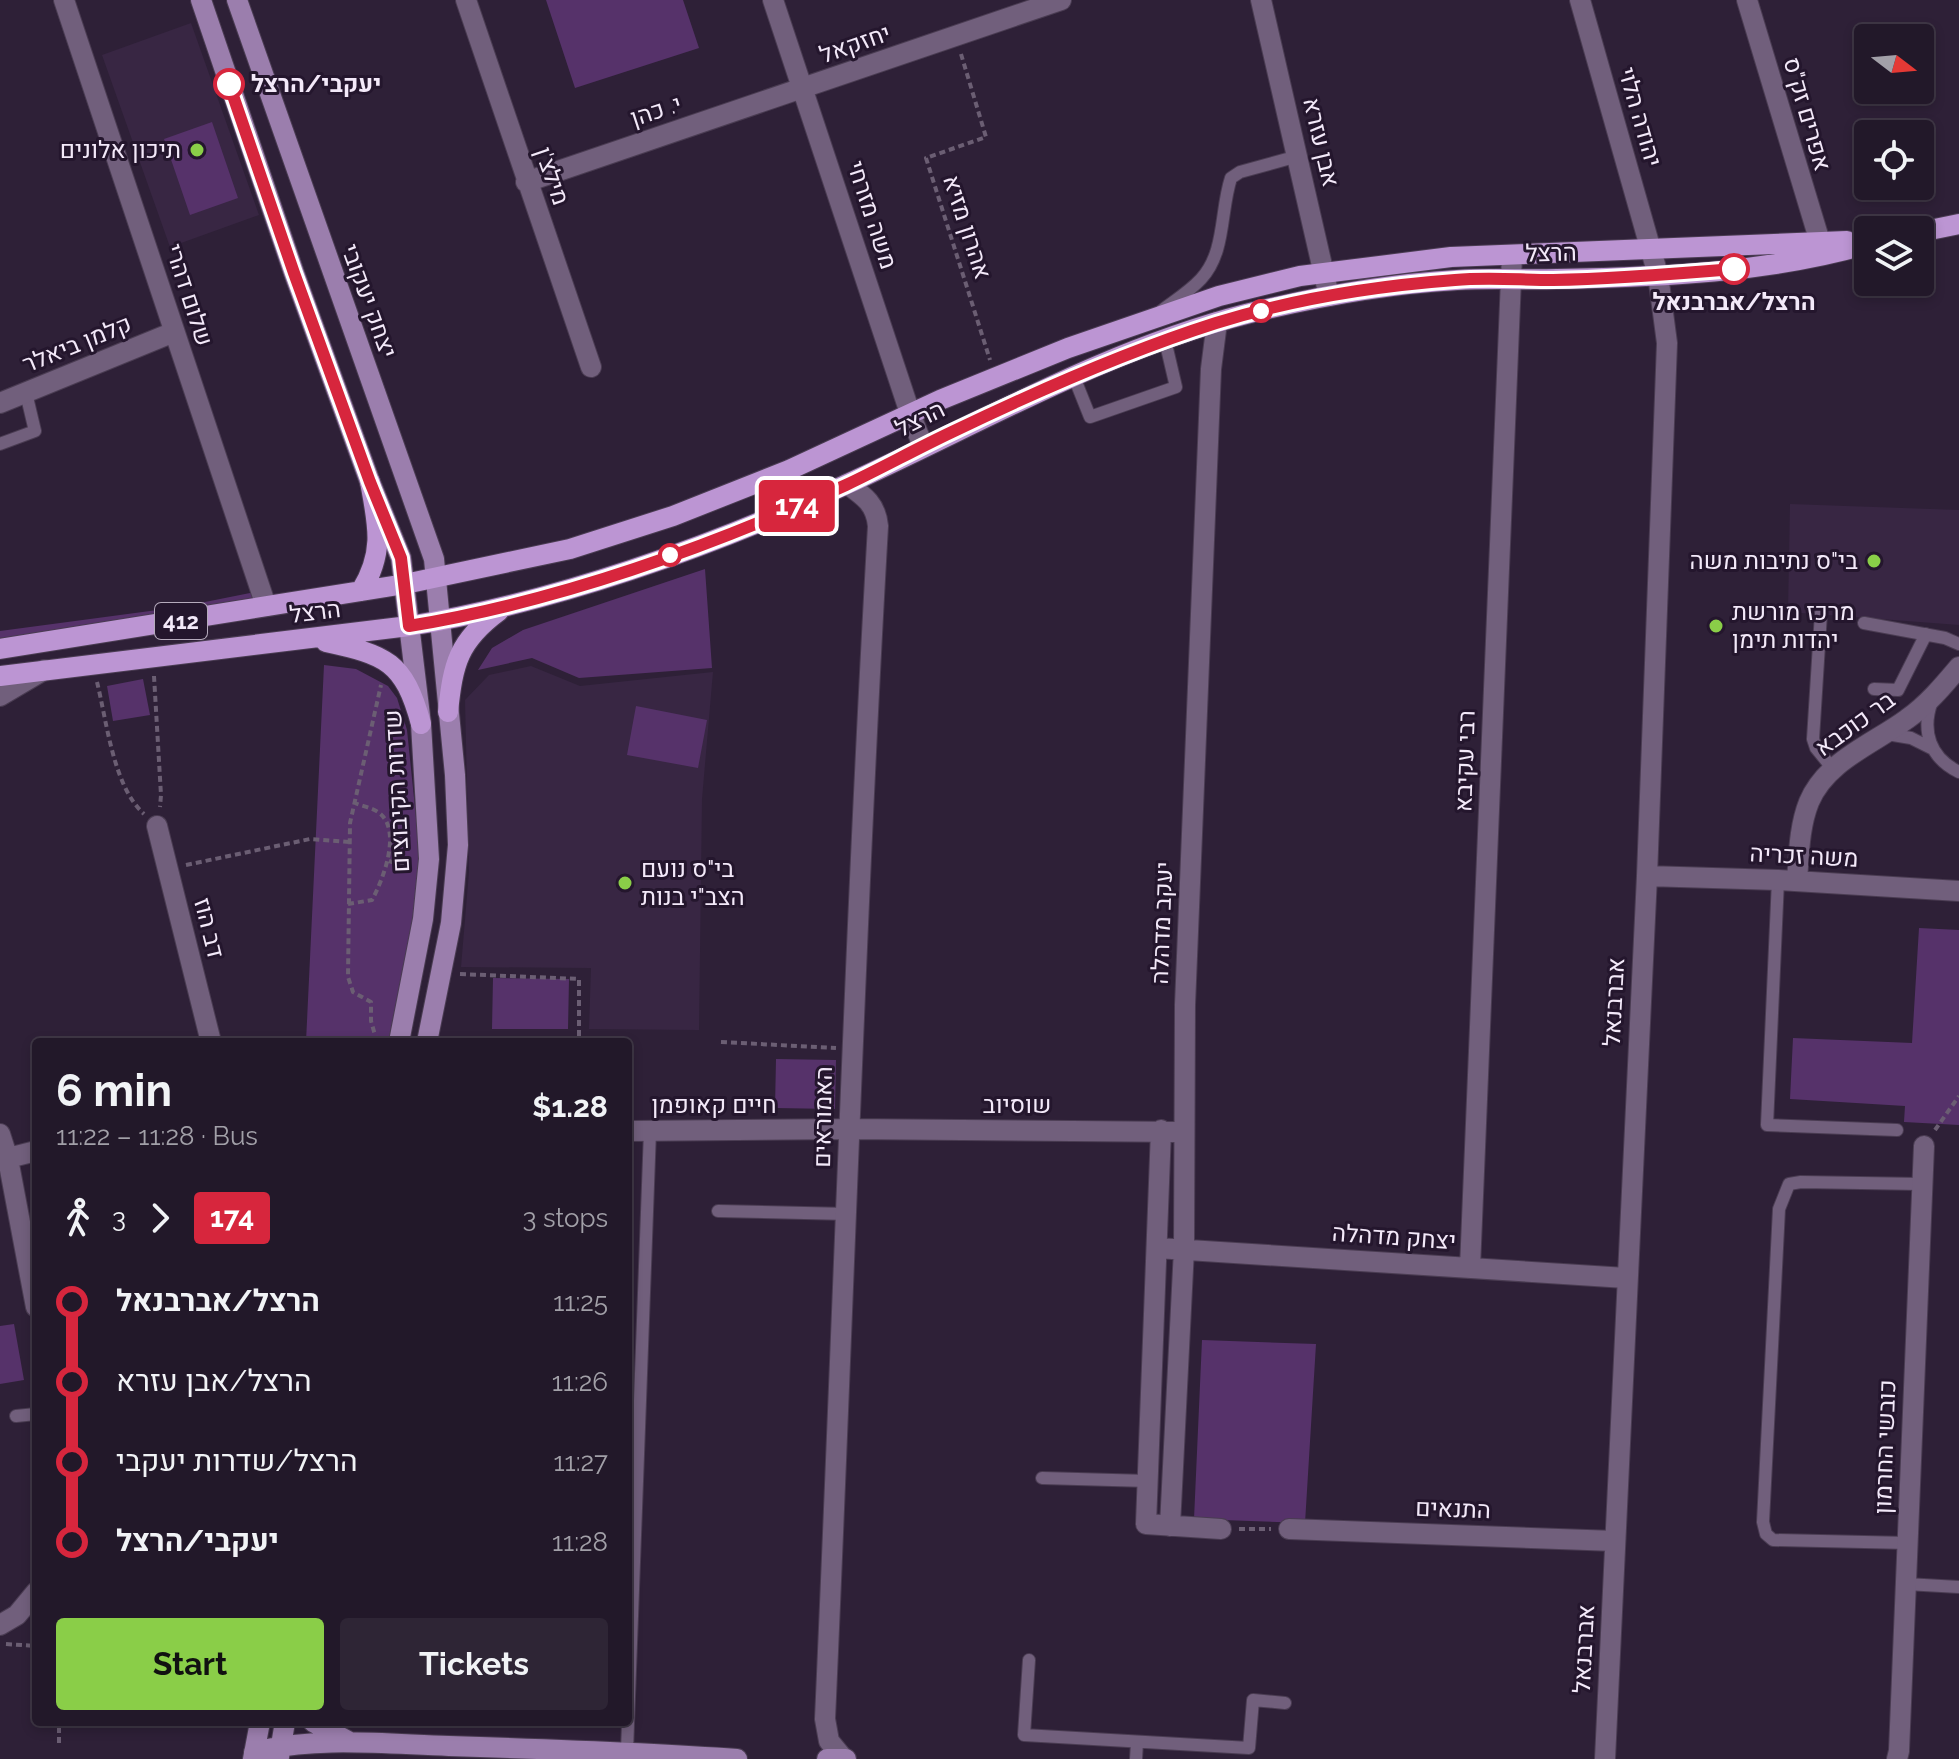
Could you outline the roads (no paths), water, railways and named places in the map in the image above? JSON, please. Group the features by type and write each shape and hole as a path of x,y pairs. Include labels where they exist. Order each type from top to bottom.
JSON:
{"main road":[{"path":"1934,229 1959,224"},
{"name":"הרצל","path":"0,649 405,584 570,549 673,516 789,470 995,377 1149,319 1219,296 1324,272 1451,257 1854,242"},
{"name":"הרצל","path":"0,676 409,626 508,604 647,563 764,519 847,484 1074,377 1165,340 1217,322 1329,296 1457,280 1658,275 1745,269 1798,261 1854,246"},
{"path":"361,591 378,552 377,520 370,482"},
{"path":"448,712 453,669 461,649 481,624 508,604"},
{"path":"314,639 361,650 389,662 408,687 421,724"}],"street":[{"name":"שלום דהרי","path":"64,0 266,606"},
{"path":"201,0 289,259 401,558 405,584"},
{"name":"יצחק יעקובי","path":"237,0 427,538 437,578 441,621"},
{"name":"מילצ'ן","path":"466,0 591,367"},
{"name":"משה מזרחי","path":"773,0 923,446"},
{"name":"יחזקאל","path":"803,90 956,36 1019,7 1061,0"},
{"name":"אבן עזרא","path":"1261,0 1329,296"},
{"name":"יהודה הלוי","path":"1580,0 1650,249"},
{"name":"אפרים זק\"ס","path":"1747,0 1820,242"},
{"name":"י. כהן","path":"526,182 803,90"},
{"name":"אברבנאל","path":"1605,1759 1647,876 1667,343 1658,275 1650,249"},
{"name":"רבי עקיבא","path":"1470,1268 1512,255"},
{"name":"יעקב מדהלה","path":"1170,1526 1184,1249 1184,1019 1212,348 1217,322"},
{"name":"קלמן ביאלר","path":"0,403 174,332"},
{"name":"האמוראים","path":"844,1758 829,1741 825,1719 848,1214 850,1048 878,526 872,504 847,484"},
{"name":"שדרות הקיבוצים","path":"400,1038 428,877 428,823 421,724 405,584"},
{"path":"428,1038 454,901 458,845 441,621"},
{"name":"בר כוכבא","path":"1788,881 1806,812 1817,788 1833,769 1905,720 1935,694 1959,667"},
{"path":"0,696 45,669"},
{"name":"דב הוז","path":"157,826 210,1038"},
{"name":"משה זכריה","path":"1647,876 1959,891"},
{"name":"שוסיוב","path":"849,1129 1184,1132"},
{"name":"חיים קאופמן","path":"632,1131 849,1129"},
{"path":"1161,1130 1146,1524 1221,1529"},
{"path":"0,1134 32,1289"},
{"name":"כובשי החרמון","path":"1899,1756 1924,1146"},
{"path":"4,1160 32,1152"},
{"name":"יצחק מדהלה","path":"1157,1248 1626,1278"},
{"name":"התנאים","path":"1289,1529 1615,1541"},
{"path":"0,1625 17,1615 32,1597"},
{"path":"261,1726 267,1755"},
{"path":"267,1755 283,1726"},
{"path":"321,1726 356,1744"},
{"path":"267,1755 356,1744 560,1754 627,1751 737,1759"},
{"path":"827,1759 844,1758"}],"lane":[{"path":"1149,319 1187,292 1207,272 1221,237 1231,178 1240,172 1298,156"},
{"path":"1074,377 1090,417 1176,387 1165,340"},
{"path":"0,444 35,431 26,393"},
{"path":"1821,613 1813,739 1816,748 1833,769"},
{"path":"1864,623 1945,638 1959,644"},
{"path":"1874,689 1898,690 1926,634"},
{"path":"1933,749 1927,723 1935,694"},
{"path":"1883,735 1911,738 1933,749 1944,762 1959,772"},
{"path":"1788,881 1767,1125 1897,1130"},
{"path":"632,1568 650,1131"},
{"path":"1908,1543 1773,1540 1766,1534 1763,1522 1779,1209 1783,1194 1789,1184 1801,1182 1921,1184"},
{"path":"718,1211 848,1214"},
{"path":"16,1416 32,1414"},
{"path":"1042,1478 1148,1481"},
{"path":"1906,1584 1959,1587"},
{"path":"1029,1660 1024,1735 1249,1748 1253,1700 1285,1703"},
{"path":"627,1751 628,1726"},
{"path":"1136,1759 1137,1742"}],"place":[{"name":"יעקבי/הרצל","path":"229,84"},
{"name":"תיכון אלונים","path":"197,150"},
{"name":"הרצל/אברבנאל","path":"1734,269"},
{"name":"בי\"ס נתיבות משה","path":"1874,561"},
{"name":"מרכז מורשת יהדות תימן","path":"1716,626"},
{"name":"בי\"ס נועם הצב\"י בנות","path":"625,883"}]}
